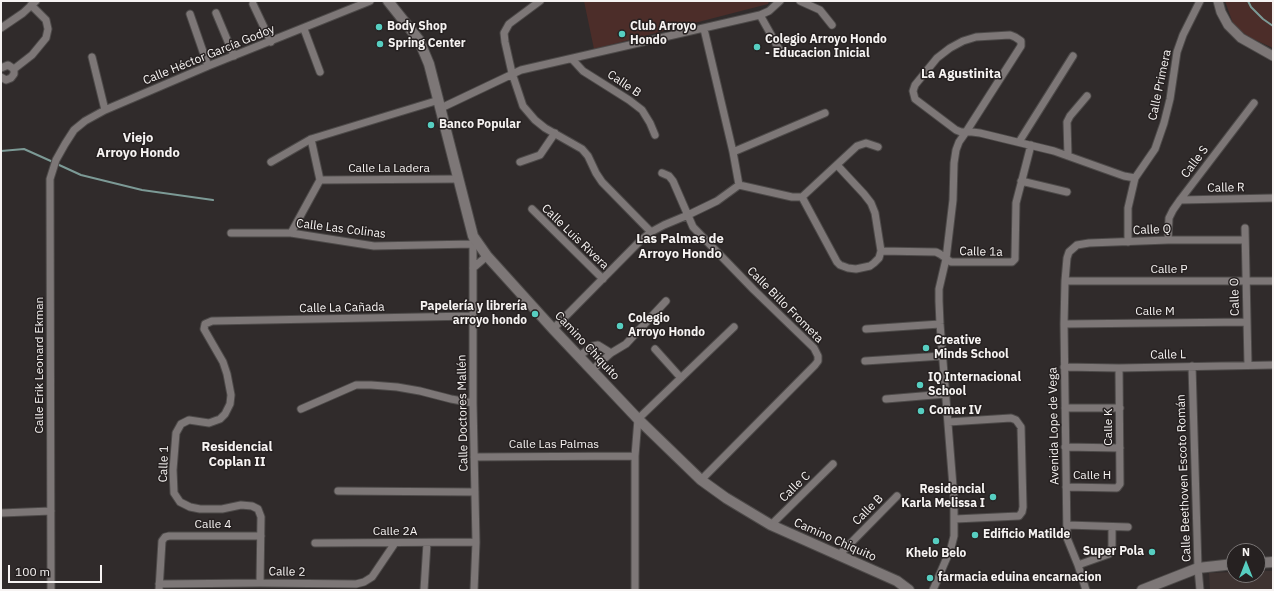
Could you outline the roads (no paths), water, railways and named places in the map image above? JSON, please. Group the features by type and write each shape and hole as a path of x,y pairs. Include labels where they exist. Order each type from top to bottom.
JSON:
{"main road":[{"name":"Camino Chiquito","path":"388,1 419,40 429,64 473,240 487,256 578,356 638,419 701,480 726,498 771,525 897,581 909,590"},
{"path":"1142,590 1198,568 1226,565"}],"street":[{"name":"Calle Héctor García Godoy","path":"64,144 74,130 85,121 105,110 208,66 304,29 370,1"},
{"path":"540,1 509,24 504,33 512,73 523,106 535,120 582,149 588,156 602,182 651,232"},
{"path":"271,162 311,139 440,104 512,73 760,15 769,11 780,1"},
{"path":"800,1 820,10 832,25"},
{"name":"Calle Primera","path":"1128,242 1128,208 1135,178 1155,150 1170,99 1179,47 1183,35 1200,1"},
{"path":"1218,1 1221,12 1228,25 1241,38 1273,56"},
{"path":"1,28 23,13 34,3 46,20 48,29 46,38 32,55 14,69 14,74 11,78 6,80 1,77"},
{"path":"253,4 271,42"},
{"path":"216,13 234,56"},
{"path":"190,14 208,66"},
{"path":"760,15 779,49"},
{"path":"304,29 320,72"},
{"path":"704,29 733,152 739,185"},
{"path":"933,590 951,548 954,536 955,519 942,356 939,289 946,259 953,200 954,163 958,146 966,132 1021,46 1019,39 1010,35 976,37 963,40 937,58 915,85 913,95 918,102 956,130 966,132 980,133 1031,145 1068,156 1124,176 1135,178"},
{"path":"1019,142 1074,56"},
{"path":"92,57 105,110"},
{"name":"Calle B","path":"572,59 583,71 642,110 650,123 655,136"},
{"path":"1,68 8,65 14,69"},
{"path":"1068,156 1067,122 1070,116 1088,96"},
{"name":"Calle S","path":"1168,240 1169,218 1180,200 1254,102"},
{"path":"733,152 825,113"},
{"path":"520,162 540,155 555,133"},
{"path":"291,234 320,180 311,139"},
{"name":"Calle Erik Leonard Ekman","path":"51,590 50,179 56,160 64,144"},
{"path":"553,329 651,232 717,201 739,185 792,197 802,197 860,145 868,144 878,147"},
{"name":"Calle 1a","path":"881,251 936,252 946,259 956,262 1009,263 1014,261 1015,212 1021,181 1031,145"},
{"path":"802,197 834,258 840,265 856,269 870,266 878,258 881,251 875,213 871,203 864,194 837,165"},
{"name":"Calle Billo Frometa","path":"662,172 669,176 673,181 693,227 814,348 818,356 818,361 815,365 701,480"},
{"name":"Calle La Ladera","path":"320,180 458,179"},
{"path":"1021,181 1067,192"},
{"name":"Calle R","path":"1180,200 1273,198"},
{"name":"Calle Luis Rivera","path":"532,209 603,280"},
{"name":"Calle O","path":"1245,228 1248,365"},
{"name":"Calle Las Colinas","path":"231,233 291,234 374,246 473,240"},
{"name":"Calle Doctores Mallén","path":"473,240 473,403 476,542 474,590"},
{"name":"Calle Q","path":"1067,258 1070,252 1077,245 1089,243 1168,240 1245,240"},
{"path":"473,268 487,256"},
{"name":"Avenida Lope de Vega","path":"1067,258 1064,324 1067,538 1086,590"},
{"name":"Calle P","path":"1065,281 1273,281"},
{"path":"592,370 611,353 626,344 666,301"},
{"name":"Calle La Cañada","path":"212,321 473,316"},
{"name":"Calle 1","path":"212,321 205,324 204,329 223,362 230,386 230,404 220,420 210,423 189,420 181,424 176,433 173,470 174,493 180,502 190,507 200,509 222,509 241,505 252,506 258,509 261,517 260,583"},
{"name":"Calle M","path":"1064,324 1247,322"},
{"path":"866,329 940,324"},
{"path":"635,590 635,456 638,419 734,326"},
{"path":"578,356 593,346 598,345 611,353"},
{"path":"655,349 680,378"},
{"path":"864,361 942,356"},
{"name":"Calle L","path":"1064,367 1120,368 1273,365"},
{"name":"Calle Beethoven Escoto Román","path":"1192,366 1198,568 1200,590"},
{"name":"Calle K","path":"1119,486 1120,368"},
{"path":"302,409 356,385 396,387 473,403"},
{"path":"886,399 946,394"},
{"path":"1065,408 1120,408"},
{"path":"948,422 1011,418 1016,420 1021,427 1022,512 1019,516 955,519"},
{"path":"1065,447 1120,448"},
{"name":"Calle Las Palmas","path":"474,457 635,456"},
{"name":"Calle C","path":"771,525 833,464"},
{"name":"Calle H","path":"1066,487 1119,486"},
{"path":"338,490 475,492"},
{"name":"Calle B","path":"839,555 897,496"},
{"path":"1,513 51,511"},
{"path":"1067,525 1128,527"},
{"path":"1078,565 1109,554 1112,546 1112,527"},
{"name":"Calle 4","path":"159,587 162,541 165,537 261,536"},
{"name":"Calle 2A","path":"315,543 476,542"},
{"name":"Calle 2","path":"159,587 260,583 356,584 364,582 372,577 395,543"},
{"path":"424,590 427,543"}],"waterway":[{"path":"1248,1 1251,7 1263,19 1273,26"},
{"path":"1,151 24,149 53,162"},
{"path":"57,164 81,175 142,190 213,200"}],"place":[{"name":"Body Shop","path":"379,27"},
{"name":"Club Arroyo Hondo","path":"622,34"},
{"name":"Spring Center","path":"380,44"},
{"name":"Colegio Arroyo Hondo - Educacion Inicial","path":"757,47"},
{"name":"Banco Popular","path":"431,125"},
{"name":"Papelería y librería arroyo hondo","path":"535,314"},
{"name":"Colegio Arroyo Hondo","path":"620,326"},
{"name":"Creative Minds School","path":"926,348"},
{"name":"IQ Internacional School","path":"920,385"},
{"name":"Comar IV","path":"921,411"},
{"name":"Residencial Karla Melissa I","path":"993,497"},
{"name":"Edificio Matilde","path":"975,535"},
{"name":"Khelo Belo","path":"936,541"},
{"name":"Super Pola","path":"1152,552"},
{"name":"farmacia eduina encarnacion","path":"930,578"}],"district":[{"name":"La Agustinita","path":"961,74"},
{"name":"Viejo Arroyo Hondo","path":"138,146"},
{"name":"Las Palmas de Arroyo Hondo","path":"680,246"},
{"name":"Residencial Coplan II","path":"237,454"}]}
